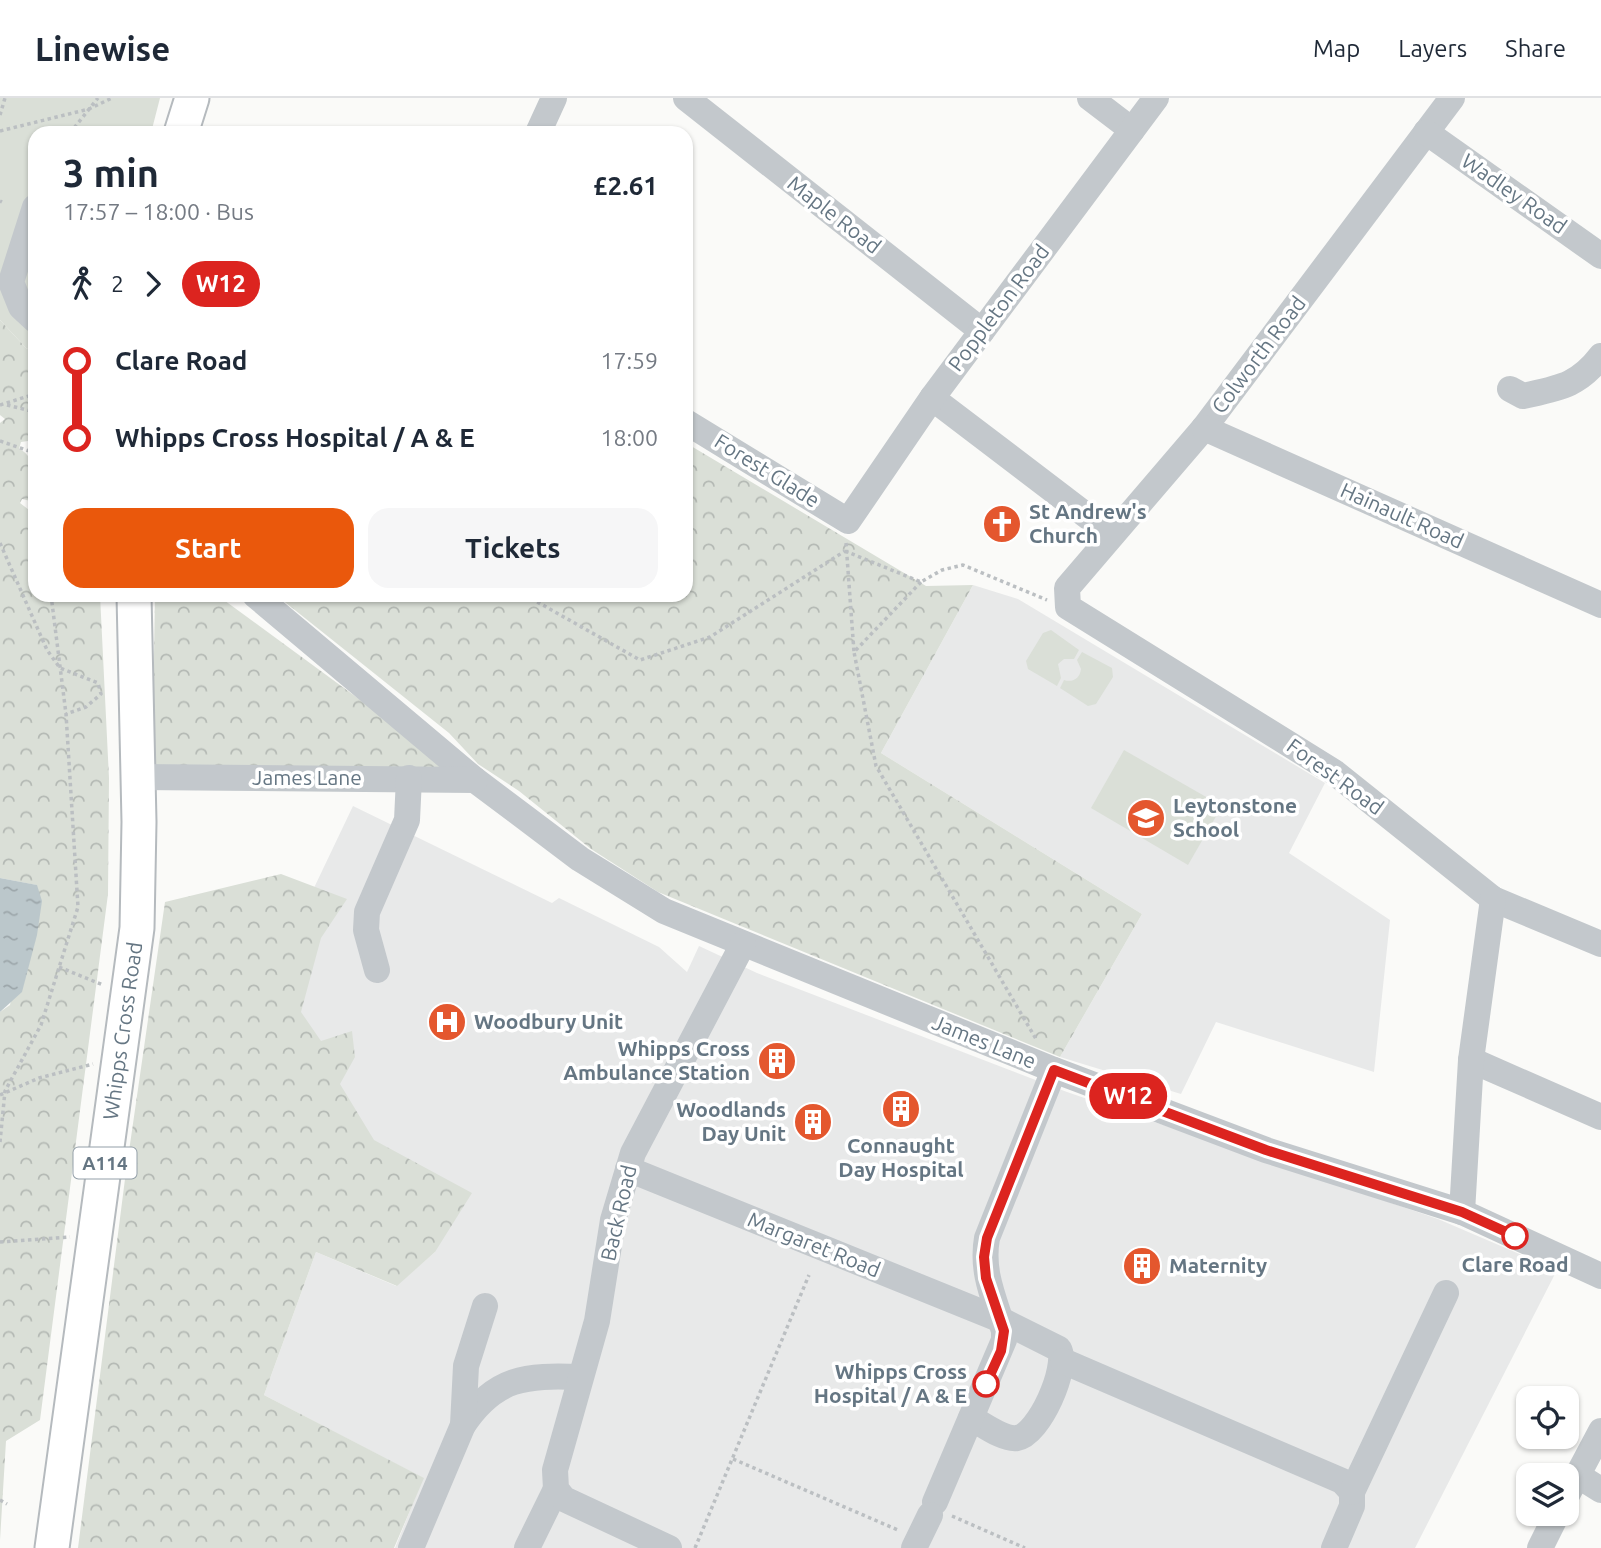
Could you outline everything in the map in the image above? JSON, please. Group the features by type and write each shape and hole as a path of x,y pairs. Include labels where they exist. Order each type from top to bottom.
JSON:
{"main road":[{"path":"185,126 192,98"},
{"name":"Whipps Cross Road","path":"52,1548 137,928 138,777 134,602"}],"street":[{"path":"541,126 554,98"},
{"name":"Maple Road","path":"687,98 982,331"},
{"path":"1090,98 1132,130"},
{"name":"Poppleton Road","path":"848,521 932,398 1156,98"},
{"name":"Colworth Road","path":"1068,607 1067,589 1204,428 1452,98"},
{"name":"Wadley Road","path":"1426,132 1601,256"},
{"path":"28,229 11,282 21,307 28,314"},
{"path":"1510,389 1524,396 1564,387 1587,374 1601,356"},
{"path":"932,398 1112,535"},
{"name":"Forest Glade","path":"693,426 848,521"},
{"name":"Hainault Road","path":"1204,428 1601,605"},
{"name":"James Lane","path":"263,602 475,780 618,885 664,911 1054,1070 1266,1150 1462,1212 1601,1276"},
{"name":"Forest Road","path":"1068,607 1334,772 1493,899 1601,944"},
{"name":"James Lane","path":"138,777 475,780"},
{"path":"377,970 366,929 367,912 407,820 409,778"},
{"path":"1462,1212 1471,1060 1493,899"},
{"name":"Back Road","path":"560,1494 555,1470 597,1321 613,1220 633,1153 743,944"},
{"path":"1471,1060 1601,1117"},
{"path":"914,1548 1001,1351 1004,1331 986,1278 984,1257 987,1238 1054,1070"},
{"name":"Margaret Road","path":"628,1169 1001,1320 1054,1344 1062,1354 1063,1361"},
{"path":"1334,1548 1352,1506 1352,1492 1446,1293"},
{"path":"463,1425 466,1366 485,1306"},
{"path":"971,1418 1009,1437 1027,1434 1041,1418 1063,1361 1342,1481 1352,1492"},
{"path":"411,1548 463,1425 483,1398 510,1382 551,1376 580,1377"},
{"path":"1579,1473 1601,1431"},
{"path":"1579,1487 1601,1490"},
{"path":"527,1548 560,1494 669,1548"},
{"path":"1540,1548 1551,1526"}],"path":[{"path":"0,115 5,98"},
{"path":"76,126 98,98"},
{"path":"0,131 89,109 111,98"},
{"path":"6,405 28,397"},
{"path":"0,405 28,410"},
{"path":"0,441 28,451"},
{"path":"0,543 47,650 60,668 97,682 101,694 86,707 66,714"},
{"path":"845,551 921,582"},
{"path":"537,602 640,660 710,637 845,551"},
{"path":"845,551 854,652 876,766 1054,1070"},
{"path":"854,652 921,582 942,570 962,565 1037,597 1068,607"},
{"path":"0,1142 5,1091 41,1025 78,906 66,714 52,602"},
{"name":"Whipps Cross Road","path":"59,967 105,986 107,973"},
{"path":"0,1095 67,1069 95,1066"},
{"path":"0,1242 72,1237 71,1250"},
{"path":"695,1548 809,1275"},
{"path":"733,1459 900,1531 930,1513 1025,1548"},
{"path":"0,1500 6,1504"}],"shaded area":[{"name":"Leytonstone School","path":"973,585 1018,599 1325,783 1289,853 1390,920 1374,1072 1216,1022 1181,1094 1060,1057 1142,914 881,753"},
{"path":"353,806 552,903 559,898 659,947 687,972 699,946 757,973 1067,1092 1438,1219 1557,1270 1415,1548 395,1548 423,1478 264,1395 316,1252 396,1286 435,1252 191,1146"}],"green space":[{"path":"0,98 160,98 153,126 28,126 28,348 0,320"},
{"path":"0,320 28,348 28,441 21,442 19,449 28,456 28,500 22,499 20,503 28,509 28,602 100,602 109,778 108,894 40,1420 6,1441 0,1540 0,1012 10,1005 36,885 0,878 0,423 5,419 0,415"},
{"path":"693,447 926,586 973,585 881,753 1142,914 1060,1057 658,892 591,849 519,791 478,764 449,733 285,602 693,602"},
{"path":"155,602 227,602 438,757 443,769 152,771"},
{"path":"1051,630 1079,650 1074,659 1064,659 1058,664 1061,678 1057,686 1028,669 1026,661 1043,633"},
{"path":"1082,652 1112,668 1113,677 1096,704 1088,706 1060,688 1064,680 1076,679 1079,675 1081,669 1077,660"},
{"path":"1124,750 1222,806 1188,865 1091,808"},
{"path":"281,874 347,899 321,938 301,1012 321,1041 352,1031 355,1057 340,1084 374,1140 472,1193 435,1252 397,1286 316,1252 264,1395 424,1478 394,1548 78,1548 125,1179 165,902"}],"water":[{"path":"0,878 37,885 42,901 37,935 22,992 0,1012"}],"bus line":[{"name":"W12","path":"986,1384 1004,1340 1004,1331 986,1278 984,1257 987,1238 1054,1070 1109,1088 1266,1150 1462,1212 1515,1236"}],"place":[{"name":"St Andrew's Church","path":"1002,524"},
{"name":"Leytonstone School","path":"1146,818"},
{"name":"Woodbury Unit","path":"447,1022"},
{"name":"Whipps Cross Ambulance Station","path":"777,1061"},
{"name":"Connaught Day Hospital","path":"901,1109"},
{"name":"Woodlands Day Unit","path":"813,1122"},
{"name":"Clare Road","path":"1515,1236"},
{"name":"Maternity","path":"1142,1266"},
{"name":"Whipps Cross Hospital / A & E","path":"986,1384"}]}
